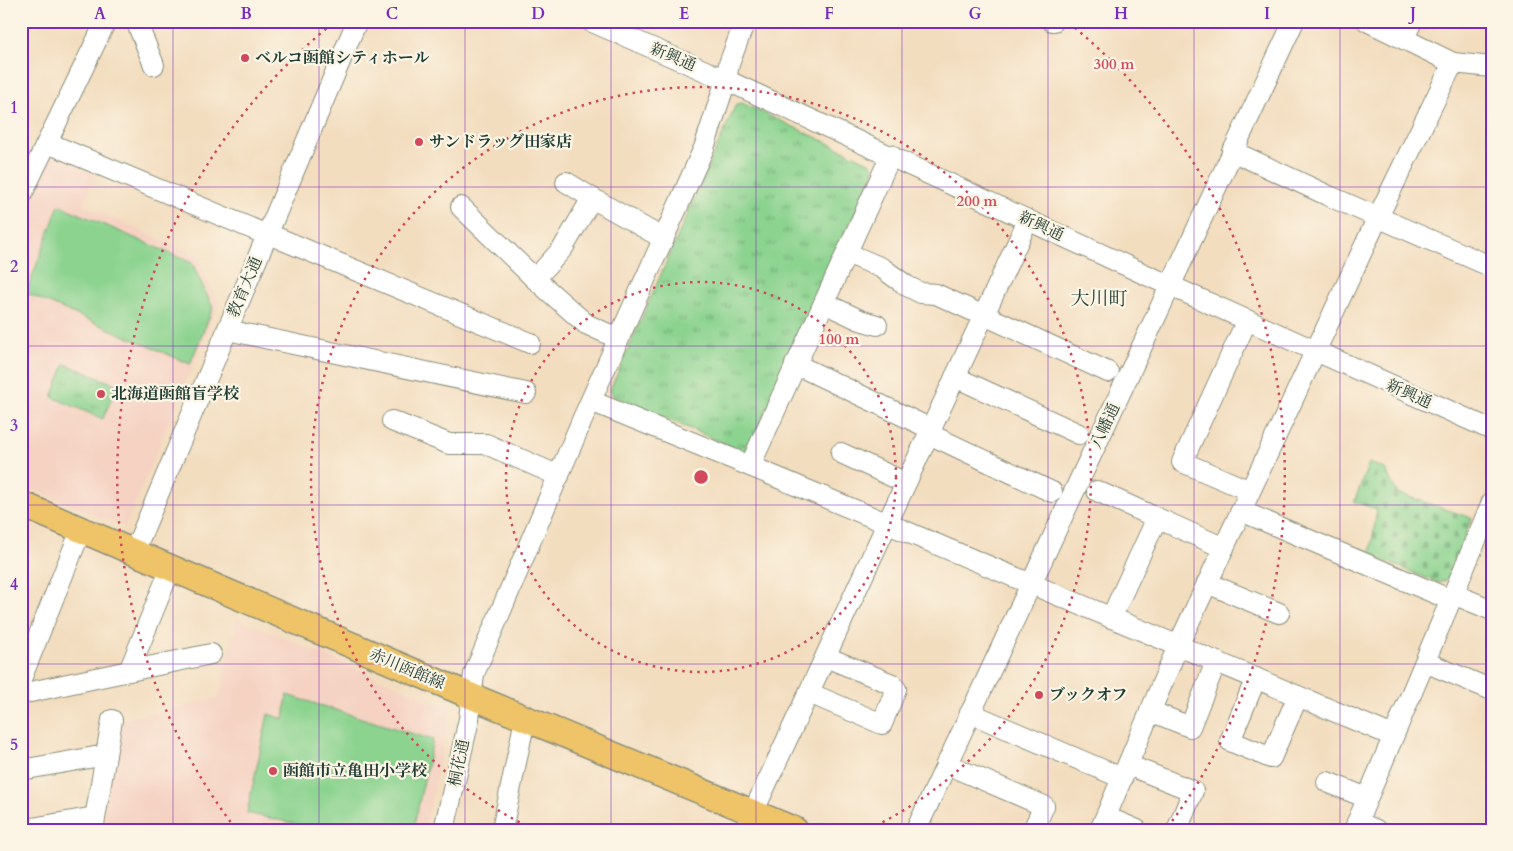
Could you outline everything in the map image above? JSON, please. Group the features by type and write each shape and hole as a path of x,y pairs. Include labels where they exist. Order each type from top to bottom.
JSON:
{"main road":[{"name":"赤川函館線","path":"21,504 525,719 749,821 795,830"}],"street":[{"path":"24,184 48,143 106,21"},
{"path":"136,21 154,65"},
{"name":"教育大通","path":"134,552 227,330 273,237 357,21"},
{"name":"新興通","path":"590,21 726,80 1170,286 1492,430"},
{"name":"桐花通","path":"444,830 469,719 474,674 591,401 704,148 726,80 729,64 745,21"},
{"name":"八幡通","path":"916,830 1294,21"},
{"path":"1367,21 1408,30 1453,63 1492,67"},
{"path":"1137,830 1103,823 1178,646 1207,583 1378,217 1453,63"},
{"path":"48,143 530,343"},
{"path":"1232,151 1492,267"},
{"path":"750,466 890,155"},
{"path":"566,182 664,239"},
{"path":"535,279 563,248 592,198"},
{"path":"461,207 535,279 586,324 619,339"},
{"path":"749,821 1028,220"},
{"path":"846,253 882,268 907,286 921,293 936,294 1108,372"},
{"path":"824,303 860,320 877,325"},
{"path":"1247,320 1182,462 1250,491"},
{"path":"227,330 526,393"},
{"path":"795,364 1052,492"},
{"path":"955,378 1079,434"},
{"path":"591,401 1393,736"},
{"path":"392,421 450,444 486,444 559,476"},
{"path":"841,453 906,483"},
{"path":"1097,491 1224,548"},
{"path":"1376,830 1356,826 1492,502"},
{"path":"1241,511 1452,597 1492,610"},
{"path":"1111,618 1157,518"},
{"path":"21,678 81,530"},
{"path":"129,671 165,582"},
{"path":"1207,583 1279,613"},
{"path":"21,694 211,654"},
{"path":"809,693 882,724 896,689 892,684 826,657"},
{"path":"1150,711 1190,727 1216,662"},
{"path":"1425,662 1492,690"},
{"path":"1256,678 1230,741 1238,745 1272,758 1298,696"},
{"path":"970,713 1125,772 1193,792 1177,830"},
{"path":"502,830 525,719"},
{"path":"21,830 94,823 112,720"},
{"path":"21,770 106,755"},
{"path":"946,764 1044,806 1033,830"},
{"path":"1326,782 1367,798"}],"shaded area":[{"name":"北海道函館盲学校","path":"56,154 97,171 83,205 196,255 219,303 125,527 21,485 21,215 49,158"},
{"name":"函館市立亀田小学校","path":"237,618 451,709 425,830 100,830 118,721 218,698"}],"green space":[{"path":"742,103 871,163 874,171 749,448 742,451 613,396 610,390 736,104"},
{"path":"59,205 192,263 213,308 190,364 26,293"},
{"path":"65,364 117,385 103,419 52,397"},
{"path":"1369,463 1385,469 1397,493 1472,518 1447,580 1438,583 1370,555 1377,509 1354,502"},
{"path":"287,695 433,740 413,830 323,830 247,813 268,714 284,719"}],"place":[{"name":"ベルコ函館シティホール","path":"245,58"},
{"name":"サンドラッグ田家店","path":"419,142"},
{"name":"北海道函館盲学校","path":"101,394"},
{"name":"ブックオフ","path":"1039,695"},
{"name":"函館市立亀田小学校","path":"273,771"}],"district":[{"name":"大川町","path":"1099,299"}]}
